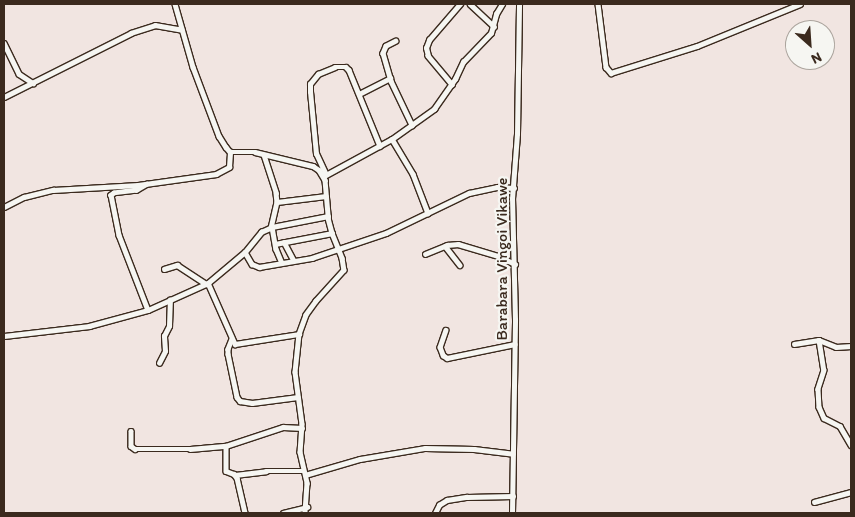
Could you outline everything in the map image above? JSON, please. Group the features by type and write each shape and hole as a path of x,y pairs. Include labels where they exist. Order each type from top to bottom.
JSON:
{"street":[{"path":"4,207 24,197 53,190 148,183 216,174 229,167 230,152 219,136 182,30 175,4"},
{"path":"452,85 428,56 426,48 429,40 460,4"},
{"path":"470,4 494,26"},
{"path":"325,175 392,139 434,109 452,85 463,62 491,33 496,14 502,4"},
{"name":"Barabara Vingoi Vikawe","path":"512,513 515,344 514,188 519,4"},
{"path":"598,4 606,67 611,73 697,46 800,4"},
{"path":"4,97 131,33 155,24 182,30"},
{"path":"396,40 382,51 390,78 412,125"},
{"path":"4,43 19,74 32,83"},
{"path":"305,513 307,507 305,473 300,452 302,428 295,372 299,334 306,315 344,270 328,216 325,175 315,147 310,84 318,74 335,67 346,67 380,146"},
{"path":"359,94 390,78"},
{"path":"392,139 413,174 428,214"},
{"path":"230,152 247,152 313,166 325,175"},
{"path":"264,155 265,165 275,186 277,202 271,228 282,263"},
{"path":"148,183 138,190 111,195 119,235 148,310"},
{"path":"246,252 250,262 259,267 339,251 386,234 469,193 497,187 514,188"},
{"path":"277,202 326,196"},
{"path":"4,336 89,326 148,310 207,283 246,252 258,234 271,228 328,216"},
{"path":"275,244 332,233"},
{"path":"284,242 294,261"},
{"path":"426,254 452,244 474,248 515,264"},
{"path":"445,246 460,265"},
{"path":"164,269 177,265 207,283 235,344 299,334"},
{"path":"159,363 164,351 164,336 169,323 170,300"},
{"path":"446,330 440,347 443,355 447,358 515,344"},
{"path":"232,339 228,354 237,397 240,401 252,403 298,397"},
{"path":"819,340 824,370 818,389 818,406 824,418 840,426 851,445"},
{"path":"794,344 819,340 836,347 851,346"},
{"path":"131,431 130,446 135,449 226,446 283,427 302,428"},
{"path":"226,446 226,471 235,474 266,471 305,473 360,459 425,448 474,449 513,454"},
{"path":"235,474 245,513"},
{"path":"814,502 851,492"},
{"path":"435,513 439,505 447,500 467,496 513,496"},
{"path":"283,513 307,507"}]}
